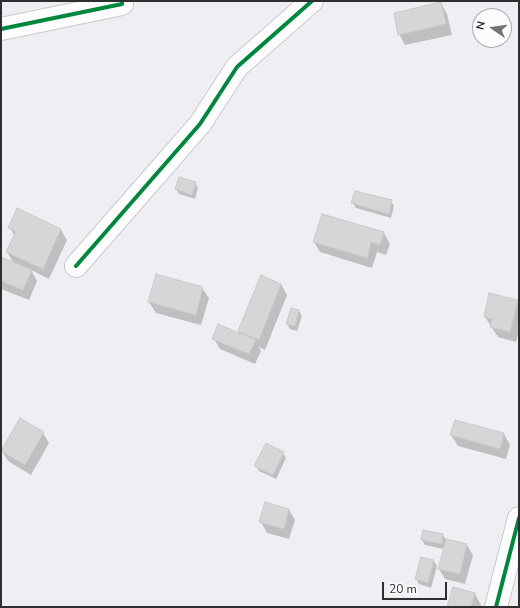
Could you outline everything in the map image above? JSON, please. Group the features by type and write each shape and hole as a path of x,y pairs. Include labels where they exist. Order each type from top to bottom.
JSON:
{"street":[{"path":"1,29 122,4 122,1"},
{"path":"76,266 200,124 236,67 312,1"},
{"path":"496,607 519,518"}],"building":[{"path":"441,2 446,24 398,35 394,13"},
{"path":"179,177 196,182 192,195 175,189"},
{"path":"355,191 392,200 389,214 351,203"},
{"path":"17,208 61,229 43,269 6,252 16,231 8,228"},
{"path":"322,214 384,232 380,245 371,242 367,258 313,242"},
{"path":"1,257 32,270 23,290 1,281"},
{"path":"156,274 203,287 196,315 148,302"},
{"path":"261,275 281,284 259,340 238,331"},
{"path":"489,293 518,300 510,332 490,327 492,319 484,317"},
{"path":"291,308 299,310 295,326 286,324"},
{"path":"218,324 256,340 249,354 212,339"},
{"path":"20,418 44,432 25,465 1,451"},
{"path":"455,420 504,433 500,449 450,435"},
{"path":"266,443 284,452 273,475 254,466"},
{"path":"265,502 289,509 284,529 259,522"},
{"path":"423,530 443,534 442,544 421,540"},
{"path":"446,539 467,544 460,574 438,569"},
{"path":"421,557 434,560 428,583 415,579"},
{"path":"453,587 475,593 471,607 447,607"}],"cycle path":[{"path":"1,29 122,4 122,1"},
{"path":"76,266 200,124 237,67 312,1"},
{"path":"496,607 519,518"}]}
